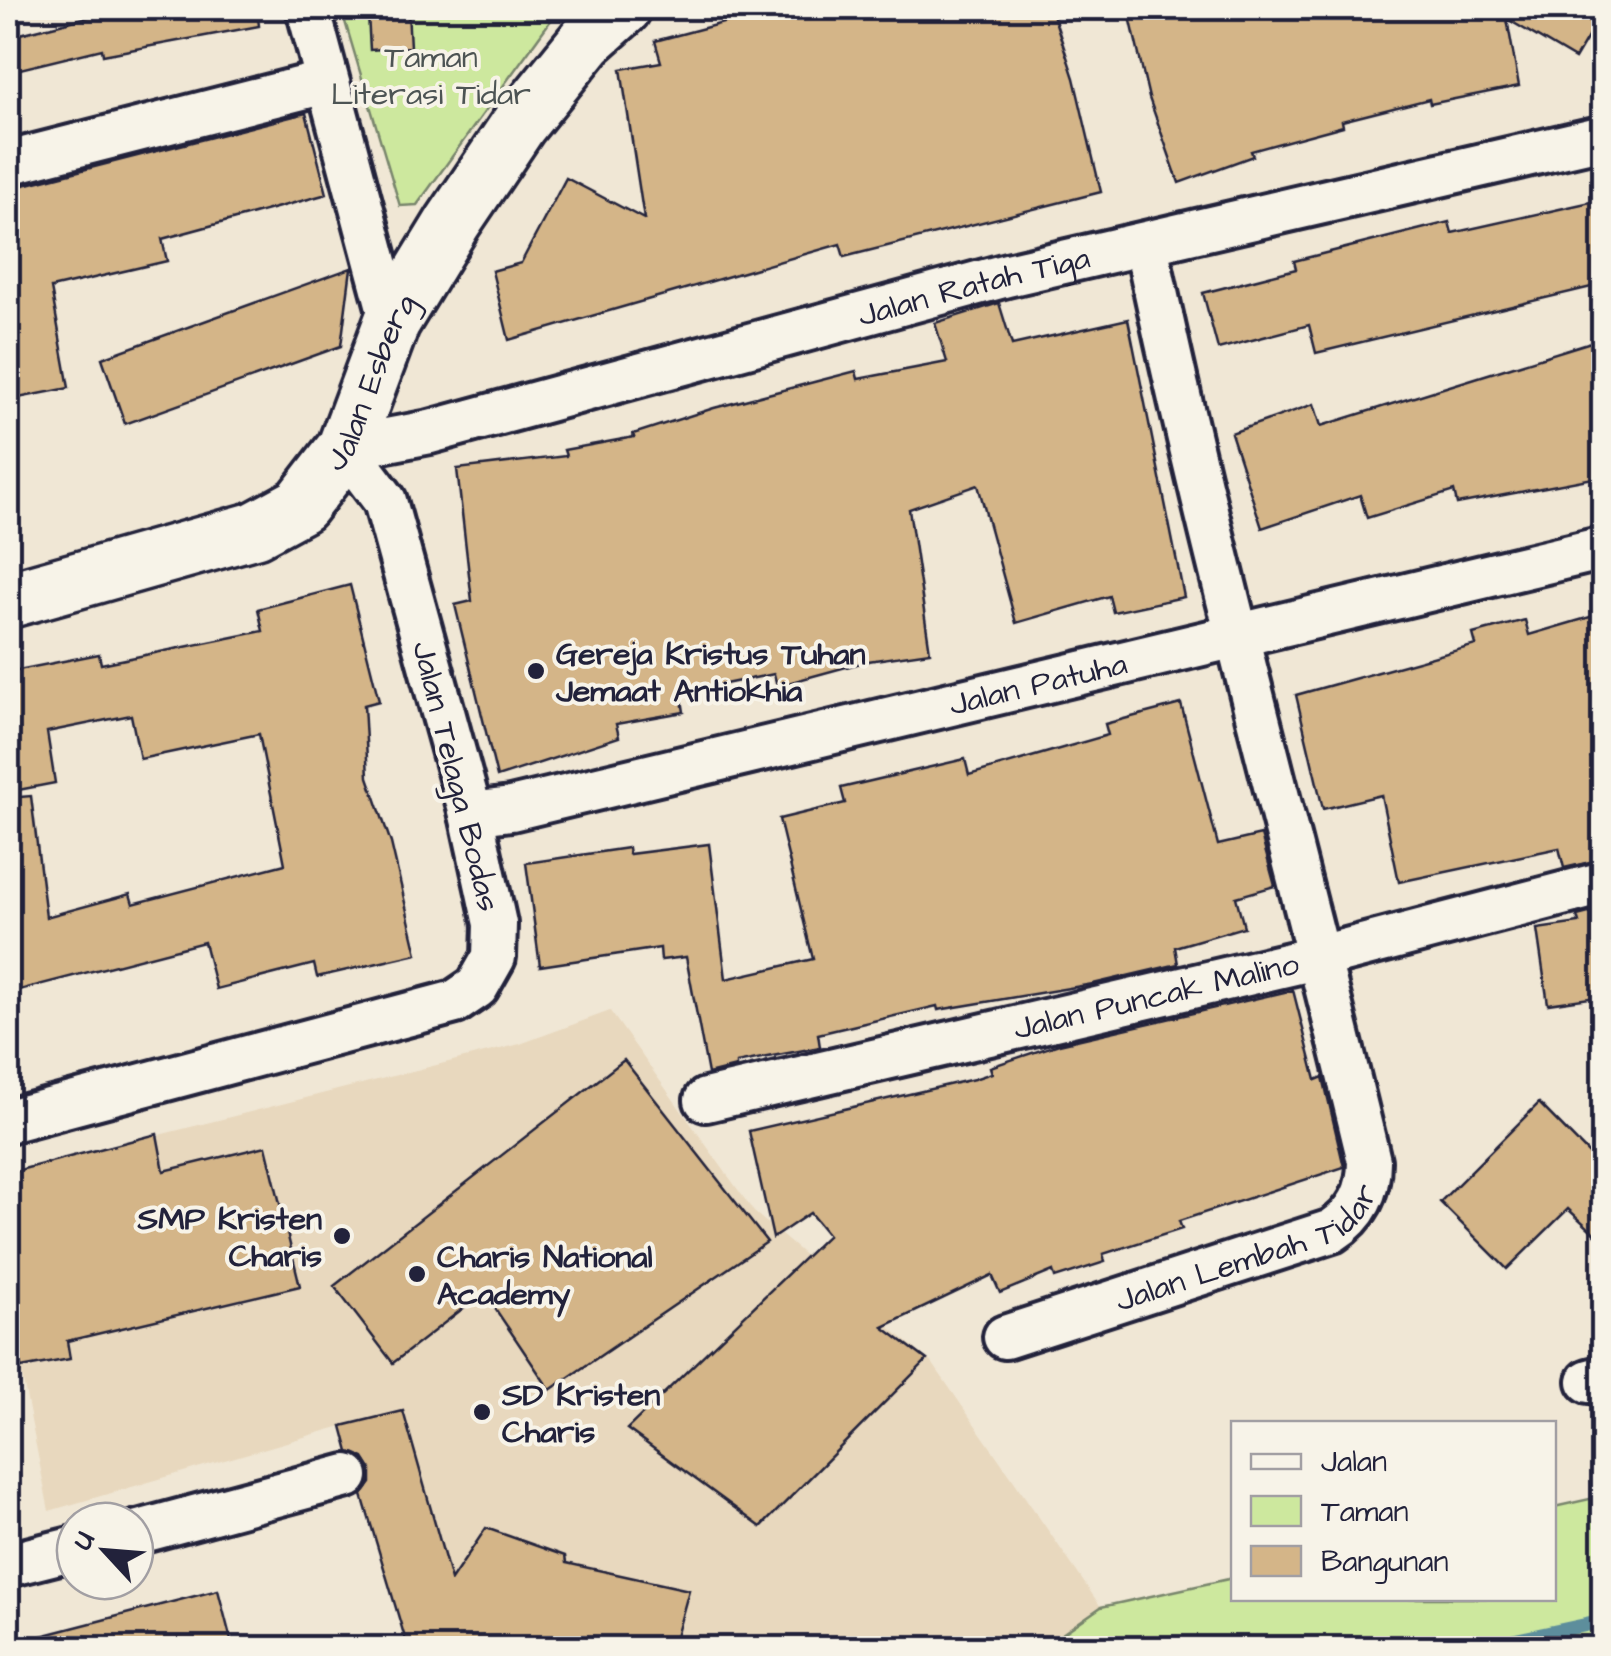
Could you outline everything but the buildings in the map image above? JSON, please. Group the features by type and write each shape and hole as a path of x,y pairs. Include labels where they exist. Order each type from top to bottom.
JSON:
{"main road":[{"name":"Jalan Esberg","path":"8,600 255,530 301,504 345,448 392,322 519,124 588,40 623,8"}],"street":[{"path":"308,8 392,322"},
{"path":"8,163 326,82"},
{"name":"Jalan Ratah Tiga","path":"345,448 430,432 1007,274 1604,137"},
{"path":"1146,245 1234,634 1320,957"},
{"name":"Jalan Telaga Bodas","path":"8,1122 456,1002 477,987 494,957 495,924 471,814 384,501 345,448"},
{"name":"Jalan Patuha","path":"471,814 510,810 1604,548"},
{"name":"Jalan Puncak Malino","path":"706,1100 1320,957 1604,883"},
{"name":"Jalan Lembah Tidar","path":"1005,1337 1332,1231 1347,1221 1365,1192 1370,1161 1320,957"},
{"path":"155,1527 346,1476"},
{"path":"8,1564 55,1553"}],"shaded area":[{"name":"Charis National Academy","path":"610,1011 754,1212 933,1364 1101,1607 1042,1648 409,1648 342,1426 83,1501 55,1501 55,1509 49,1511 14,1335 8,1337 8,1173 520,1044"}],"green space":[{"name":"Taman Literasi Tidar","path":"341,8 559,9 417,205 400,206"},
{"path":"1603,1496 1603,1648 1042,1648 1101,1607 1231,1578 1231,1601 1556,1601 1556,1507"}],"waterway":[{"path":"1479,1648 1604,1621"}],"place":[{"name":"Gereja Kristus Tuhan Jemaat Antiokhia","path":"536,671"},
{"name":"SMP Kristen Charis","path":"342,1236"},
{"name":"Charis National Academy","path":"417,1274"},
{"name":"SD Kristen Charis","path":"482,1412"}]}
